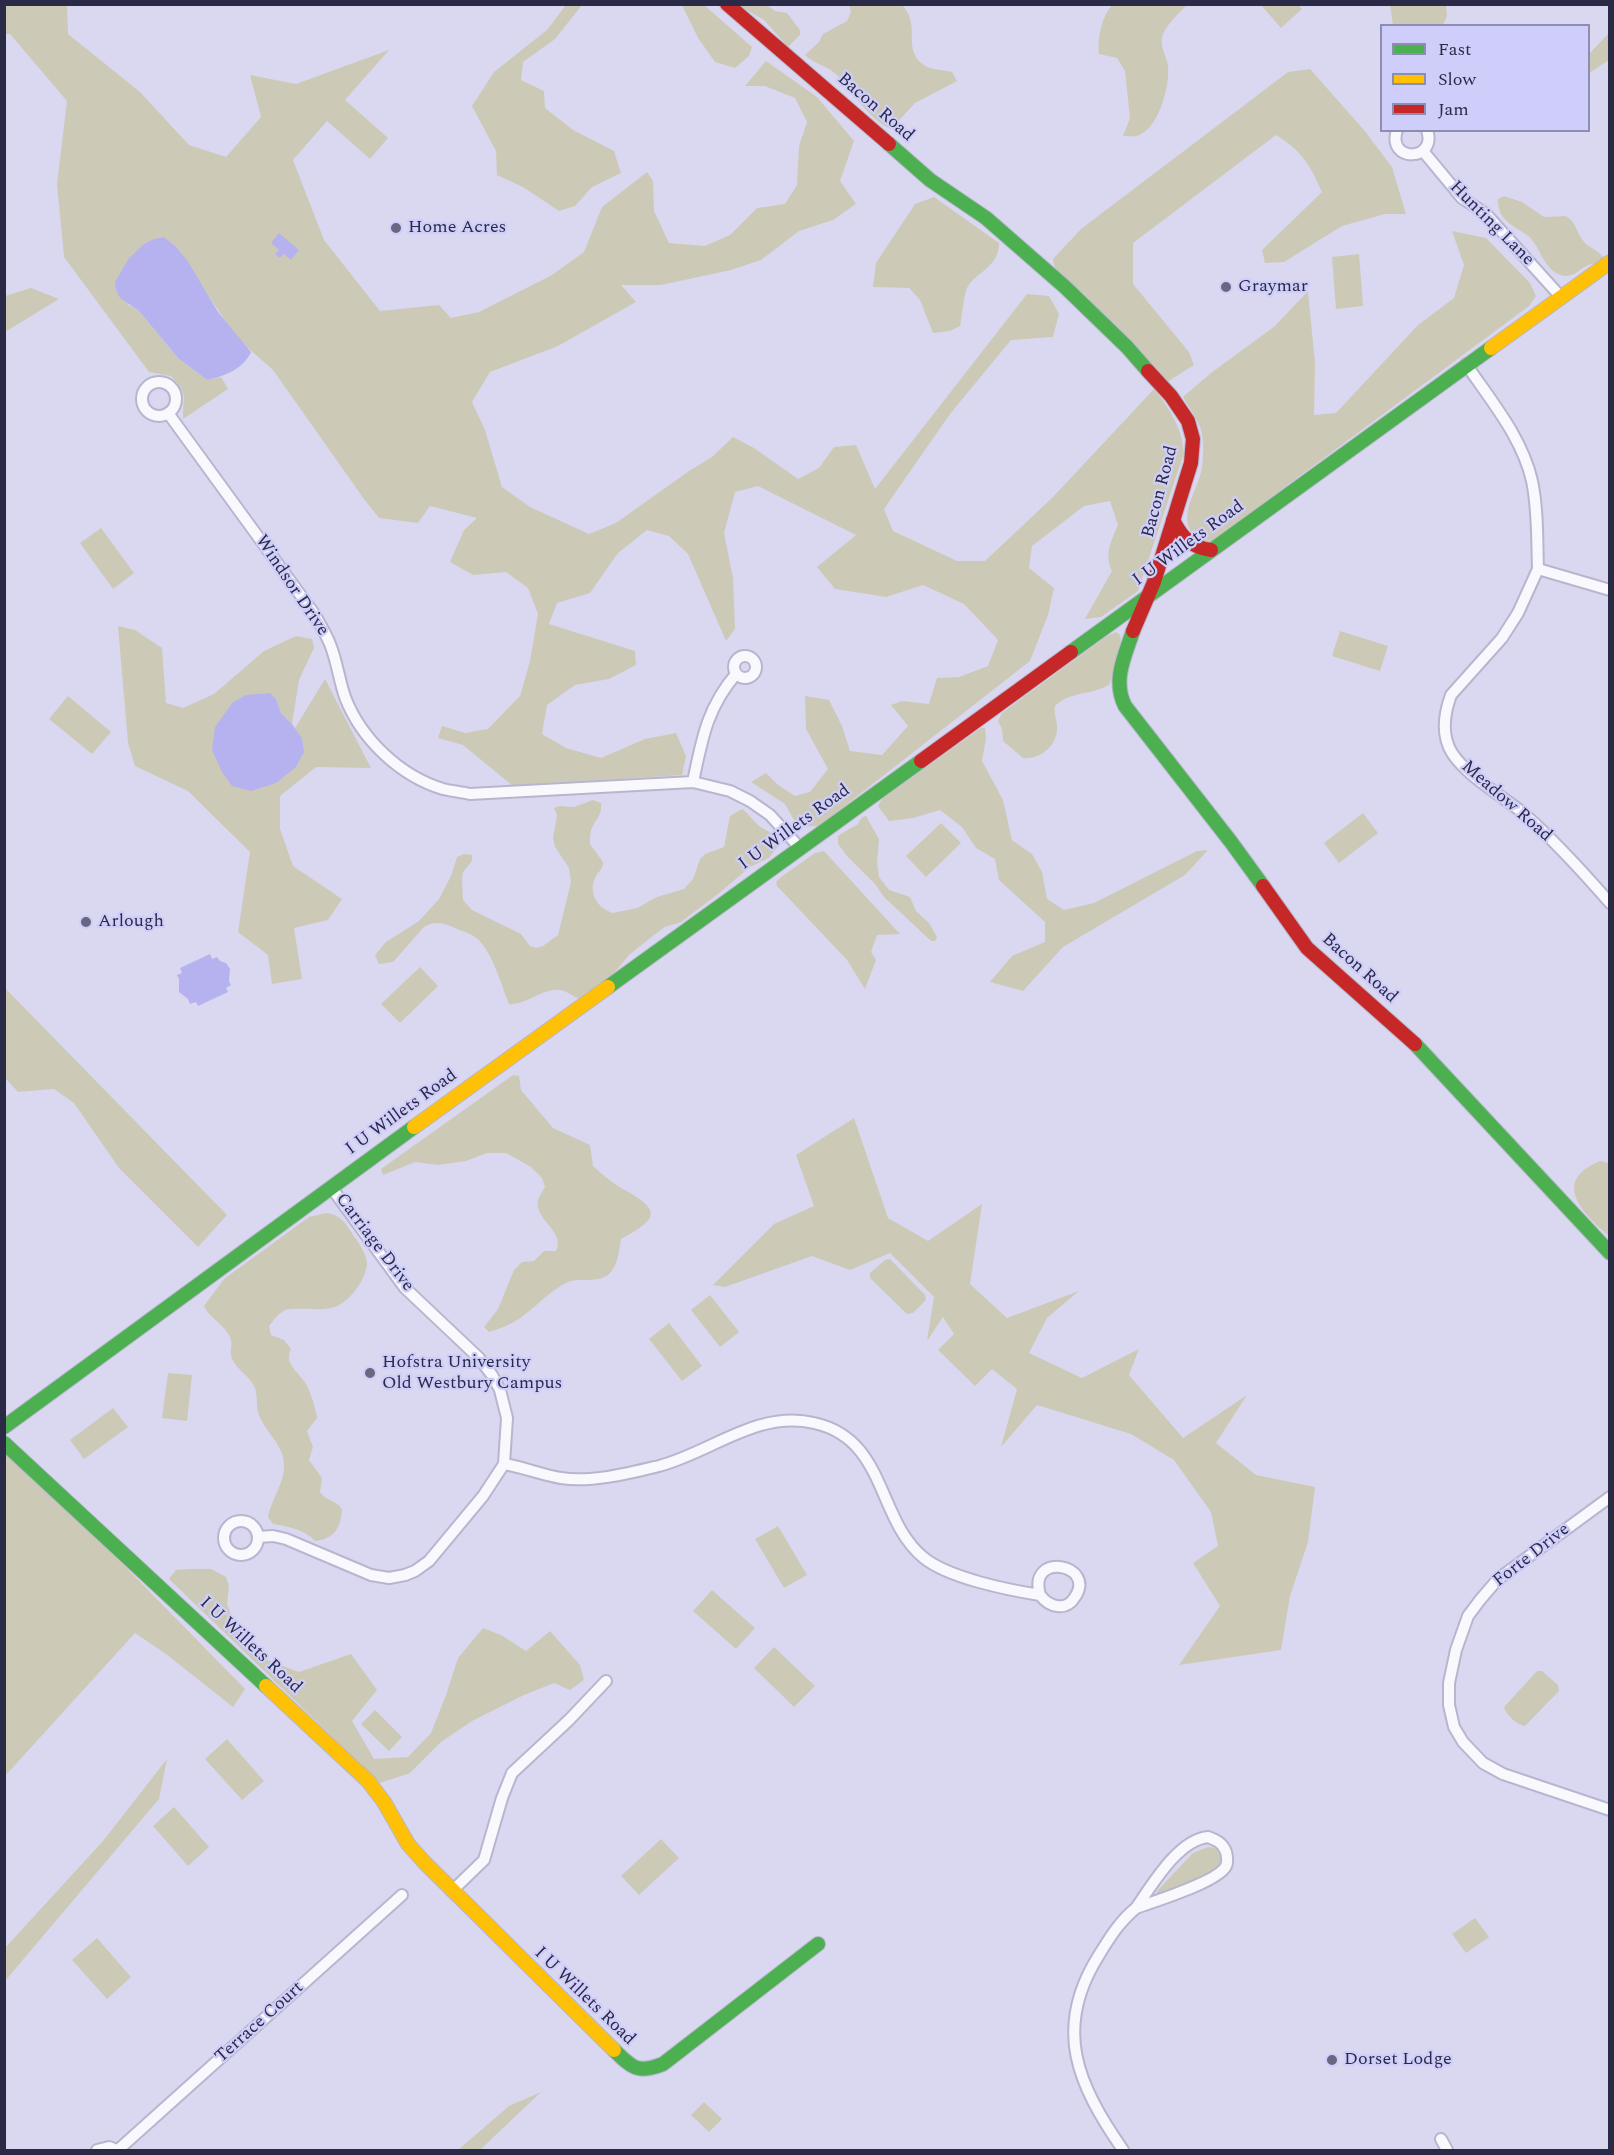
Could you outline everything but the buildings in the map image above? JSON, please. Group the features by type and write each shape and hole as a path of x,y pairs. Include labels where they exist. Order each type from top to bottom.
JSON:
{"street":[{"name":"Bacon Road","path":"727,4 930,180 986,218 1020,247 1107,326 1171,396 1188,421 1193,439 1191,463 1154,582 1124,660 1118,683 1120,696 1125,706 1231,842 1307,948 1428,1057 1610,1253"},
{"path":"1397,132 1395,142 1401,151 1412,155 1423,151 1428,143 1427,132"},
{"name":"Hunting Lane","path":"1423,151 1462,198 1486,214 1560,296"},
{"name":"I U Willets Road","path":"4,1427 799,847 1610,262"},
{"name":"Meadow Road","path":"1466,364 1512,431 1526,459 1535,500 1538,569 1518,613 1502,639 1451,695 1445,716 1446,741 1452,753 1465,767 1524,814 1610,903"},
{"name":"Windsor Drive","path":"168,413 315,615 330,645 353,714 375,745 396,765 430,784 470,794 693,782 730,791 750,801 770,815 799,847"},
{"path":"1173,520 1186,542 1197,548 1211,550"},
{"path":"1538,569 1610,590"},
{"path":"693,782 707,720 719,695 736,674"},
{"name":"Carriage Drive","path":"258,1537 273,1536 286,1539 371,1575 388,1578 405,1575 429,1561 483,1496 504,1464 507,1418 500,1390 492,1375 479,1358 405,1288 331,1187"},
{"path":"504,1464 559,1478 590,1479 676,1460 765,1423 788,1420 815,1423 841,1435 862,1453 879,1479 903,1534 923,1557 955,1574 1040,1595"},
{"name":"I U Willets Road","path":"4,1443 373,1787 408,1844 452,1892 625,2061 642,2070 654,2068 673,2057 818,1944"},
{"name":"Forte Drive","path":"1610,1497 1498,1579 1468,1616 1456,1650 1449,1683 1449,1705 1454,1727 1483,1763 1503,1774 1610,1810"},
{"path":"452,1892 484,1860 502,1798 512,1773 569,1720 606,1681"},
{"path":"1124,2151 1088,2093 1076,2059 1073,2034 1078,2001 1091,1968 1125,1917 1136,1908 1162,1871 1190,1844 1202,1838 1217,1840 1223,1846 1227,1853 1226,1865 1211,1879 1136,1908"},
{"name":"Terrace Court","path":"97,2151 109,2147 118,2151 402,1895"},
{"path":"1442,2139 1447,2151"}],"shaded area":[{"path":"4,5 67,5 68,34 140,92 189,145 226,157 261,117 250,75 296,84 389,50 345,100 388,138 370,159 327,121 293,160 324,240 380,311 439,305 451,318 479,312 552,275 584,252 602,207 647,172 653,181 654,211 669,243 705,246 730,235 757,208 785,204 797,185 799,146 807,122 795,98 765,86 745,86 766,61 817,97 854,141 840,181 856,204 833,220 799,231 761,260 731,270 661,285 621,285 636,302 558,346 490,372 472,402 485,430 502,487 530,507 589,534 616,523 712,457 733,437 754,448 798,479 819,468 834,447 856,445 875,489 1027,294 1049,296 1059,314 1053,337 1011,340 950,414 884,509 893,531 957,561 985,561 1053,497 1154,389 1174,419 1181,435 1184,453 1138,591 1101,617 1085,619 1112,571 1109,554 1118,525 1110,501 1084,506 1032,546 1029,568 1054,588 1048,615 1030,661 819,826 798,827 785,804 751,782 766,773 778,785 795,796 810,792 828,769 806,729 805,696 829,700 842,726 850,751 882,755 908,726 891,705 902,701 929,704 937,678 959,677 988,666 998,640 964,604 923,585 886,597 835,589 817,567 856,535 758,486 735,492 724,533 733,578 735,629 726,641 688,554 669,536 647,530 618,553 590,593 557,603 549,624 635,651 636,665 609,679 575,685 547,705 542,734 566,748 601,758 645,739 676,733 686,756 682,775 513,786 463,745 438,738 442,726 465,733 488,729 520,696 530,661 538,614 528,588 506,572 473,575 450,562 464,530 477,518 430,506 418,523 379,518 273,370 237,338 195,276 127,304 139,311 178,358 207,380 221,377 228,389 183,419 183,392 171,376 149,372 64,257 57,184 67,101 10,34 5,34"},
{"path":"566,5 582,5 555,39 523,62 521,80 544,91 545,108 573,130 614,151 621,173 592,187 575,206 559,211 523,187 497,175 496,151 472,106 494,72 547,30"},
{"path":"682,5 704,5 752,47 749,56 735,68 715,62 698,38"},
{"path":"738,5 767,5 775,11 787,13 800,30 800,35 788,47 764,20"},
{"path":"849,5 902,5 911,21 912,45 917,59 930,68 952,72 957,81 915,103 891,129 882,124 868,112 837,75 805,55 819,42 823,34 847,21 851,12"},
{"path":"1112,5 1187,5 1169,25 1162,38 1168,74 1162,106 1145,132 1136,136 1123,136 1130,118 1125,71 1117,58 1099,54 1101,28 1105,15"},
{"path":"1261,5 1298,5 1302,9 1281,28"},
{"path":"1390,5 1446,5 1447,16 1443,24 1393,24"},
{"path":"1609,33 1609,60 1590,72 1590,53"},
{"path":"1310,69 1364,130 1392,167 1406,214 1385,214 1342,226 1284,262 1265,263 1262,250 1322,192 1304,159 1276,135 1133,243 1133,284 1189,352 1194,365 1167,382 1083,293 1055,269 1053,259 1081,229 1288,72"},
{"path":"1504,196 1522,202 1544,217 1566,216 1574,224 1584,242 1604,258 1570,276 1553,271 1529,237 1506,221 1502,215 1498,199"},
{"path":"934,197 999,243 998,251 991,264 967,288 960,326 950,331 933,333 920,300 909,288 873,287 876,263 915,204"},
{"path":"1452,231 1486,238 1530,283 1536,296 1529,306 1212,541 1199,542 1191,533 1187,515 1202,468 1203,439 1197,421 1183,397 1211,373 1275,326 1308,291 1315,363 1314,415 1336,413 1418,325 1454,298 1464,265"},
{"path":"279,233 299,250 291,260 284,254 280,258 275,254 279,250 271,243"},
{"path":"164,237 187,260 218,312 251,352 243,363 227,374 207,380 178,358 139,311 120,298 116,290 115,282 129,258 144,244"},
{"path":"1359,254 1363,306 1336,309 1332,257"},
{"path":"31,288 59,299 5,332 5,296"},
{"path":"101,528 134,573 113,589 80,543"},
{"path":"118,626 135,630 162,648 166,703 183,708 214,694 264,651 296,636 312,639 314,648 299,680 292,724 281,713 276,699 260,695 246,695 296,767 303,743 295,728 325,679 371,768 316,767 280,796 280,829 293,866 342,899 328,920 294,928 302,979 272,984 268,955 238,932 250,852 188,791 135,766 128,743"},
{"path":"1340,631 1388,646 1380,671 1332,656"},
{"path":"1116,632 1120,635 1121,647 1110,684 1075,695 1055,706 1056,736 1046,751 1035,757 1023,758 1003,741 1002,729 998,721 1002,713 1107,636"},
{"path":"270,693 276,699 281,713 302,738 304,752 296,767 276,783 251,791 232,786 222,772 212,750 215,727 233,702 246,695"},
{"path":"68,696 111,732 92,754 49,719"},
{"path":"981,728 985,728 986,738 982,761 1003,800 1012,840 1032,854 1042,872 1047,899 1064,910 1094,903 1197,851 1208,850 1185,875 1063,947 1023,991 990,982 1012,956 1045,942 1045,922 999,880 995,859 976,848 962,827 940,810 913,818 889,821 878,806 882,799"},
{"path":"593,800 601,803 601,807 600,814 591,830 590,844 603,862 593,884 593,890 599,904 613,913 637,908 657,897 684,889 693,879 700,859 705,854 724,847 730,816 742,809 759,826 773,834 779,845 769,858 750,867 681,922 665,927 654,935 629,955 610,978 581,999 562,990 554,990 520,1003 509,1004 495,966 485,947 472,935 443,924 436,923 424,927 393,962 379,964 375,955 386,942 419,921 439,899 451,876 457,857 464,854 472,855 472,861 463,872 462,880 463,900 472,910 521,934 530,946 536,948 543,946 558,935 571,882 569,868 555,847 553,838 557,815 554,808 574,807"},
{"path":"1363,813 1378,833 1339,863 1324,843"},
{"path":"866,816 879,839 877,862 879,877 889,890 910,897 916,911 929,923 937,937 935,941 931,941 884,897 838,844 838,836 857,825 862,817"},
{"path":"941,823 961,843 926,877 906,856"},
{"path":"824,851 900,934 877,935 871,952 876,960 865,989 847,960 777,886 776,882 781,877 815,853"},
{"path":"210,954 212,959 217,957 226,963 230,969 231,985 226,988 228,992 198,1006 196,1002 190,1004 188,999 179,992 177,975 182,973 180,968"},
{"path":"420,967 438,986 400,1023 381,1004"},
{"path":"4,987 227,1215 198,1247 119,1168 74,1103 54,1089 18,1092 5,1078"},
{"path":"513,1075 519,1076 521,1090 553,1128 590,1145 593,1166 644,1203 651,1214 643,1225 621,1239 616,1262 609,1274 594,1280 568,1282 519,1319 489,1332 484,1327 498,1309 514,1270 522,1262 534,1261 544,1251 556,1251 557,1237 538,1207 539,1198 545,1187 542,1178 531,1167 506,1153 487,1153 466,1161 438,1165 415,1162 383,1175 381,1169"},
{"path":"854,1118 888,1218 928,1241 982,1204 970,1284 1007,1318 1079,1291 1047,1318 1029,1353 1082,1378 1139,1349 1129,1375 1183,1438 1247,1395 1216,1443 1256,1475 1315,1487 1308,1542 1290,1596 1281,1650 1179,1665 1220,1606 1193,1563 1218,1546 1211,1512 1174,1460 1131,1434 1037,1405 1001,1447 1017,1389 992,1369 975,1386 938,1350 954,1334 943,1317 927,1341 934,1297 890,1253 850,1270 812,1256 725,1287 713,1285 774,1224 814,1206 796,1155"},
{"path":"1600,1161 1609,1163 1609,1236 1581,1207 1574,1187 1577,1178 1585,1169"},
{"path":"326,1213 342,1220 366,1256 366,1270 360,1284 350,1297 337,1306 326,1309 286,1310 278,1315 269,1326 271,1335 284,1340 291,1349 289,1360 309,1389 313,1402 317,1418 307,1431 313,1447 309,1460 322,1478 320,1492 342,1509 340,1522 332,1535 315,1541 301,1531 273,1524 268,1517 284,1471 281,1450 259,1415 253,1384 232,1359 230,1337 204,1306 224,1279 309,1217"},
{"path":"890,1259 925,1295 926,1300 913,1313 907,1314 870,1278 870,1273 885,1260"},
{"path":"710,1295 739,1332 720,1347 691,1310"},
{"path":"669,1323 702,1366 682,1381 649,1339"},
{"path":"168,1373 192,1375 187,1421 162,1418"},
{"path":"113,1408 128,1427 84,1459 70,1440"},
{"path":"5,1444 245,1689 233,1707 166,1654 135,1633 5,1776"},
{"path":"778,1526 807,1575 784,1588 755,1539"},
{"path":"211,1569 226,1577 229,1586 227,1604 238,1632 267,1660 299,1672 351,1654 377,1690 352,1721 374,1759 408,1757 431,1733 458,1658 483,1628 501,1635 526,1651 550,1631 580,1665 584,1680 570,1690 554,1683 472,1721 441,1742 410,1773 380,1783 169,1579 176,1570"},
{"path":"712,1590 755,1628 736,1649 693,1611"},
{"path":"774,1647 815,1686 794,1707 754,1668"},
{"path":"1537,1671 1542,1671 1558,1685 1559,1691 1525,1726 1512,1719 1504,1707"},
{"path":"375,1710 402,1737 389,1751 361,1724"},
{"path":"227,1739 264,1781 242,1800 205,1759"},
{"path":"167,1759 159,1799 5,1981 5,1948 103,1841"},
{"path":"174,1807 209,1847 188,1866 153,1826"},
{"path":"661,1839 679,1858 639,1895 621,1876"},
{"path":"1208,1847 1216,1848 1221,1857 1219,1868 1209,1875 1157,1894 1157,1891 1193,1853"},
{"path":"1475,1918 1489,1937 1466,1953 1452,1934"},
{"path":"97,1938 131,1977 107,1999 72,1960"},
{"path":"541,2092 480,2150 458,2150 509,2106"},
{"path":"704,2102 722,2119 709,2132 691,2115"}],"traffic: fast":[{"path":"889,144 930,180 986,218 1065,287 1127,347 1148,371"},
{"path":"1071,652 1491,348"},
{"path":"1133,631 1120,677 1121,696 1125,706 1263,886"},
{"path":"608,987 921,761"},
{"path":"1415,1044 1610,1253"},
{"path":"4,1427 414,1127"},
{"path":"4,1443 266,1686"},
{"path":"614,2050 636,2068 647,2069 663,2064 818,1944"}],"traffic: slow":[{"path":"1491,348 1610,262"},
{"path":"414,1127 608,987"},
{"path":"266,1686 368,1781 384,1802 408,1844 424,1862 614,2050"}],"traffic: jam":[{"path":"727,4 889,144"},
{"path":"1133,631 1154,582 1191,463 1193,439 1188,421 1171,396 1148,371"},
{"path":"1173,520 1188,541 1198,547 1211,550"},
{"path":"921,761 1071,652"},
{"path":"1263,886 1307,948 1415,1044"}],"place":[{"name":"Home Acres","path":"396,228"},
{"name":"Graymar","path":"1226,287"},
{"name":"Arlough","path":"86,922"},
{"name":"Hofstra University Old Westbury Campus","path":"370,1373"},
{"name":"Dorset Lodge","path":"1332,2060"}]}
